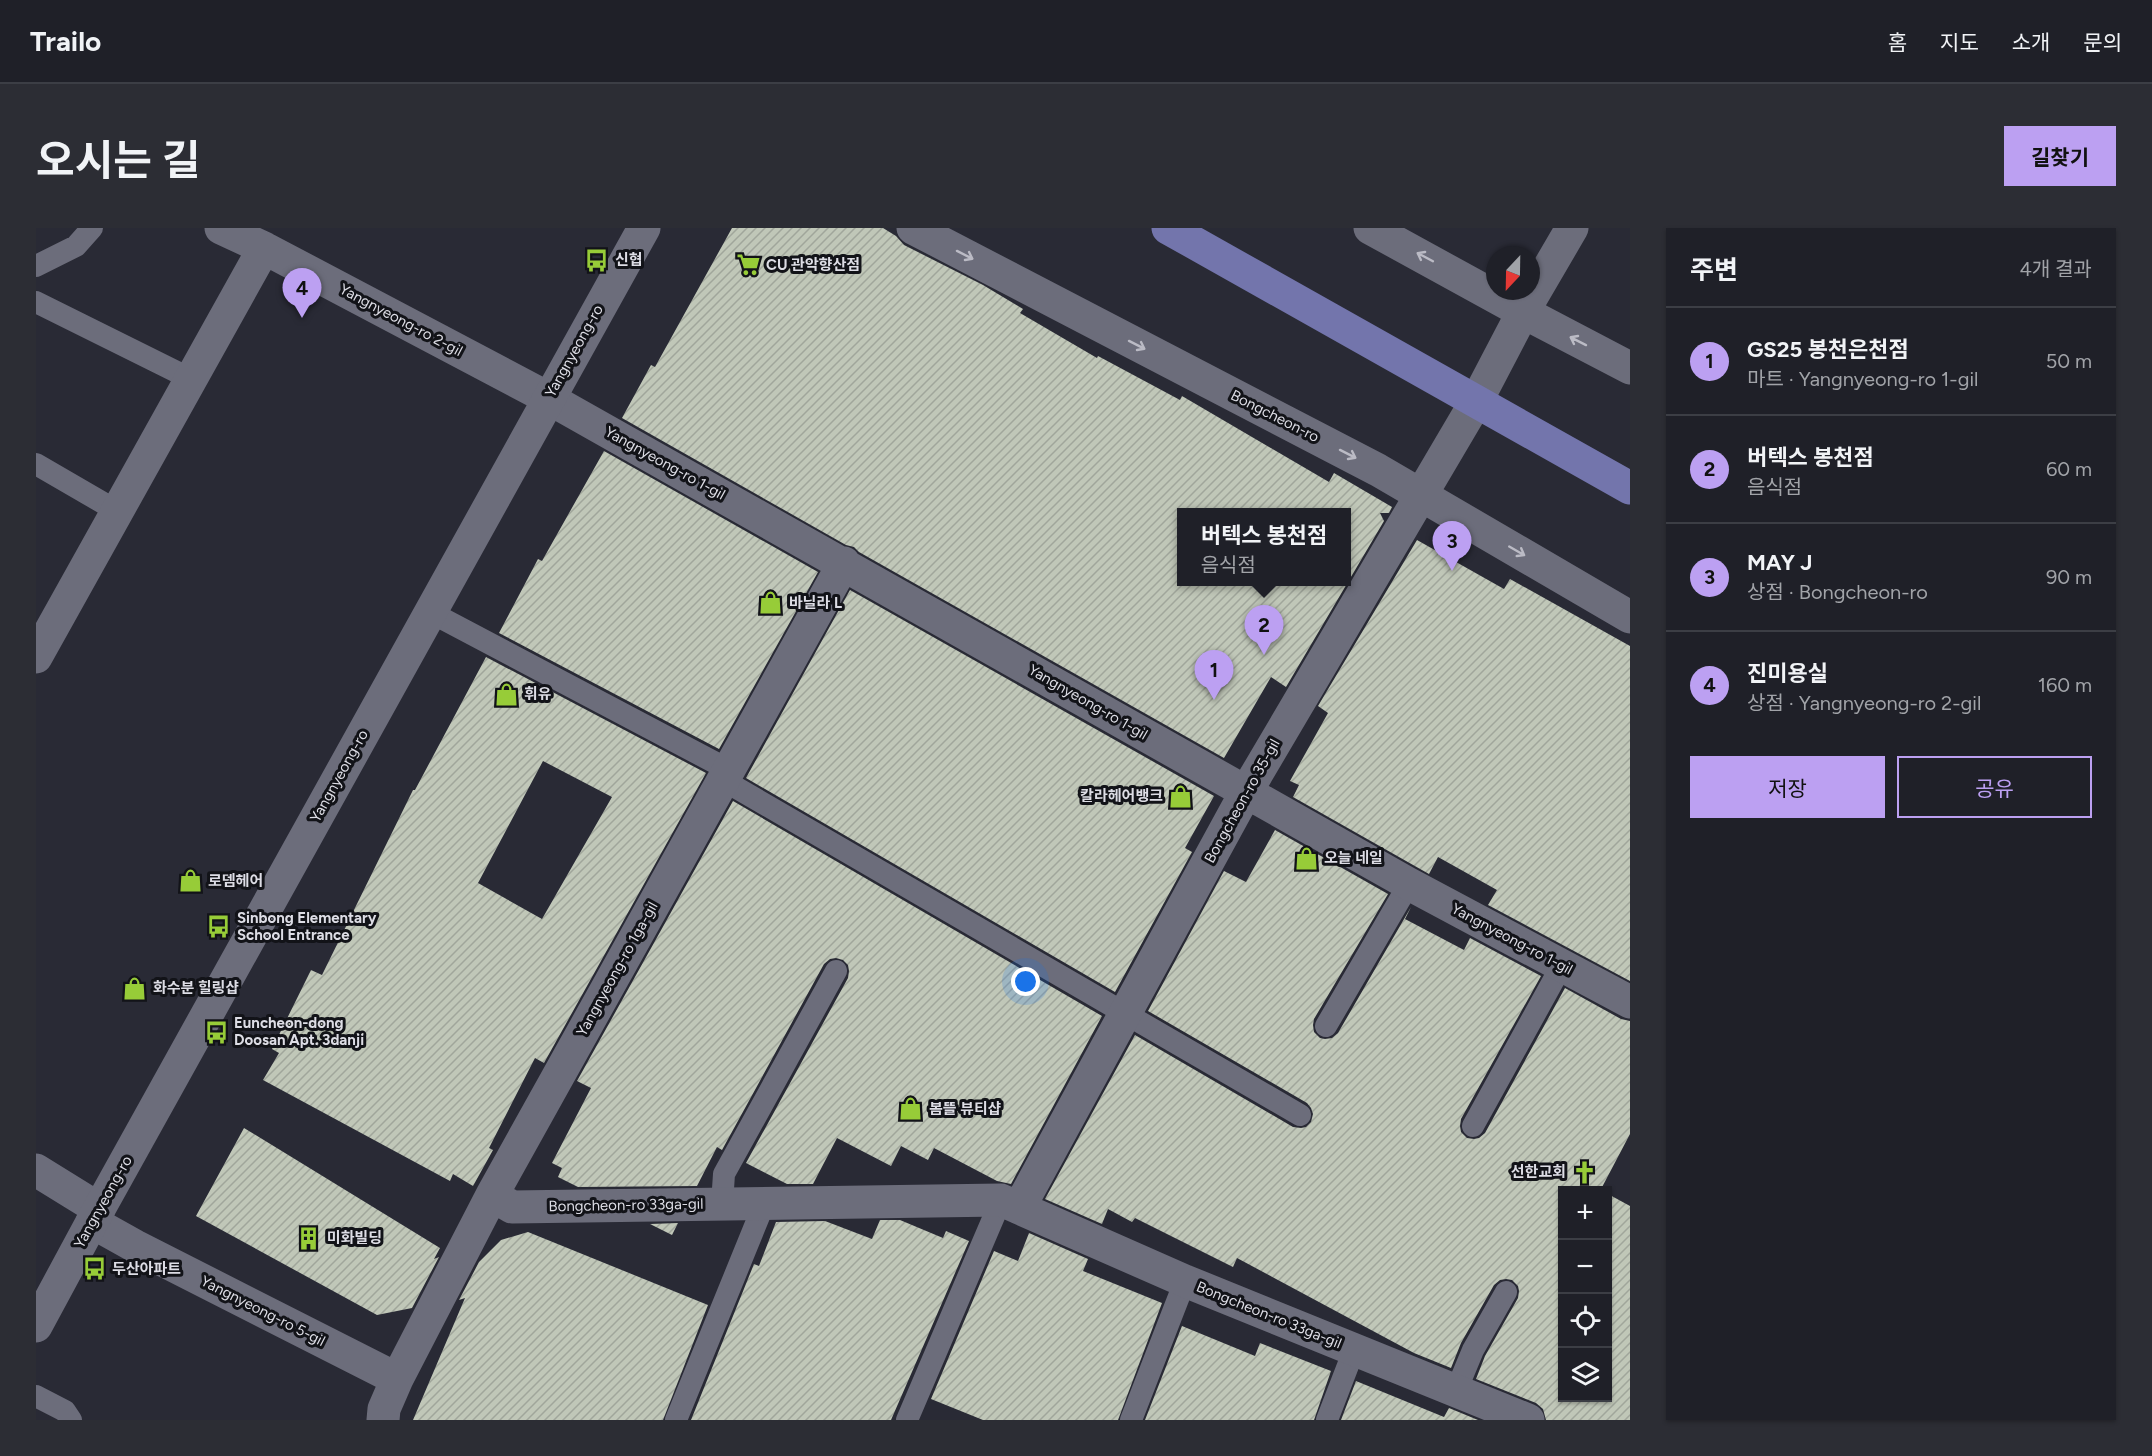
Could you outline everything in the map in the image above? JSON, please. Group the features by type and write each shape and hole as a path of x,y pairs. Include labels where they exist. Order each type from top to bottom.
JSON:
{"main road":[{"path":"1168,228 1630,488"}],"street":[{"name":"Yangnyeong-ro 2-gil","path":"221,228 264,248 548,398"},
{"name":"Yangnyeong-ro","path":"36,1326 95,1215 644,228"},
{"name":"Bongcheon-ro","path":"913,228 1367,465 1630,617"},
{"path":"1370,228 1630,368"},
{"name":"Bongcheon-ro 35-gil","path":"1010,1204 1125,1014 1246,792 1477,400 1523,312 1572,228"},
{"path":"36,657 264,248"},
{"name":"Yangnyeong-ro 1-gil","path":"548,398 844,563 1409,884 1630,1002"},
{"name":"Yangnyeong-ro 1ga-gil","path":"397,1379 492,1195 844,563"},
{"name":"Yangnyeong-ro 5-gil","path":"36,1170 135,1246 397,1379"},
{"name":"Bongcheon-ro 33ga-gil","path":"492,1195 512,1207 1010,1204 1185,1281 1526,1420"},
{"path":"383,1420 384,1408 397,1379"}],"lane":[{"path":"36,266 76,246 92,228"},
{"path":"36,302 191,379"},
{"path":"36,464 117,511"},
{"path":"430,612 726,775 1125,1014 1300,1115"},
{"path":"1326,1026 1409,884"},
{"path":"1473,1126 1562,965"},
{"path":"722,1204 724,1174 836,971"},
{"path":"676,1420 764,1204"},
{"path":"907,1420 1010,1204"},
{"name":"Bongcheon-ro 33ga-gil","path":"1131,1420 1185,1281"},
{"path":"1456,1391 1473,1350 1506,1292"},
{"name":"Bongcheon-ro 33ga-gil","path":"1327,1420 1354,1350"},
{"path":"36,1396 65,1411 71,1420"}],"building":[{"path":"732,228 883,228 896,236 904,245 983,285 1023,309 1020,313 1097,358 1098,356 1180,400 1182,396 1329,482 1334,473 1392,507 1389,513 1380,513 1384,521 1351,577 1351,508 1177,508 1177,586 1346,586 1286,687 1271,677 1224,758 622,418 651,365 655,367"},
{"path":"604,451 818,572 719,749 499,633 538,559 542,561"},
{"path":"1417,540 1504,589 1510,579 1630,646 1630,981 1488,905 1497,890 1438,857 1429,874 1293,797 1299,785 1290,781 1328,713 1318,706"},
{"path":"850,590 1214,796 1185,848 1192,852 1115,992 746,778"},
{"path":"486,657 706,773 544,1063 535,1058 489,1148 493,1150 473,1186 453,1174 450,1181 263,1080 279,1053 272,1049 311,970 322,975 415,790","holes":["543,761 612,797 542,919 478,883"]},
{"path":"733,801 1102,1016 1011,1184 997,1181 934,1148 928,1160 901,1146 891,1166 837,1138 813,1184 787,1184 746,1163 848,978 848,965 836,958 824,964 722,1150 717,1147 697,1186 578,1187 558,1177 562,1168 552,1163 591,1088 577,1081"},
{"path":"1275,830 1388,894 1314,1019 1314,1032 1320,1038 1332,1038 1338,1033 1411,907 1405,919 1464,950 1470,938 1541,976 1461,1119 1461,1132 1467,1138 1479,1138 1485,1133 1565,988 1621,1019 1630,1021 1630,1134 1603,1186 1558,1186 1558,1402 1612,1402 1612,1196 1630,1206 1630,1420 1546,1420 1543,1409 1536,1403 1476,1379 1485,1356 1518,1298 1518,1286 1512,1280 1500,1280 1494,1285 1461,1343 1451,1368 1414,1353 1237,1258 1233,1267 1135,1218 1132,1222 1108,1209 1102,1224 1045,1199 1135,1035 1293,1127 1306,1127 1311,1122 1313,1114 1307,1103 1148,1011 1224,871 1246,882"},
{"name":"미화빌딩","path":"244,1128 440,1248 434,1259 439,1257 412,1308 377,1315 196,1216"},
{"path":"880,1220 900,1220 943,1238 946,1231 969,1241 891,1420 691,1420 754,1264 759,1266 776,1222 825,1221 872,1239"},
{"path":"678,1223 672,1235 650,1224"},
{"path":"528,1232 708,1305 663,1420 413,1420 465,1298 459,1300 479,1262 501,1240"},
{"path":"1029,1233 1088,1259 1083,1271 1162,1303 1118,1420 983,1420 931,1399 994,1251 1018,1261"},
{"path":"1182,1326 1255,1356 1260,1343 1331,1371 1314,1420 1145,1420"},
{"path":"1356,1381 1444,1417 1449,1408 1478,1420 1341,1420"}],"place":[{"name":"신협","path":"597,260"},
{"name":"CU 관악향산점","path":"748,265"},
{"name":"진미용실","path":"302,318"},
{"name":"MAY J","path":"1452,571"},
{"name":"바닐라 L","path":"771,603"},
{"name":"버텍스 봉천점","path":"1264,655"},
{"name":"휘유","path":"506,694"},
{"name":"GS25 봉천은천점","path":"1214,700"},
{"name":"칼라헤어뱅크","path":"1181,796"},
{"name":"오늘 네일","path":"1306,858"},
{"name":"로뎀헤어","path":"190,881"},
{"name":"Sinbong Elementary School Entrance","path":"219,927"},
{"name":"화수분 힐링샵","path":"135,988"},
{"name":"Euncheon-dong Doosan Apt. 3danji","path":"216,1032"},
{"name":"봄뜰 뷰티샵","path":"911,1109"},
{"name":"선한교회","path":"1584,1172"},
{"name":"미화빌딩","path":"309,1238"},
{"name":"두산아파트","path":"94,1269"}]}
